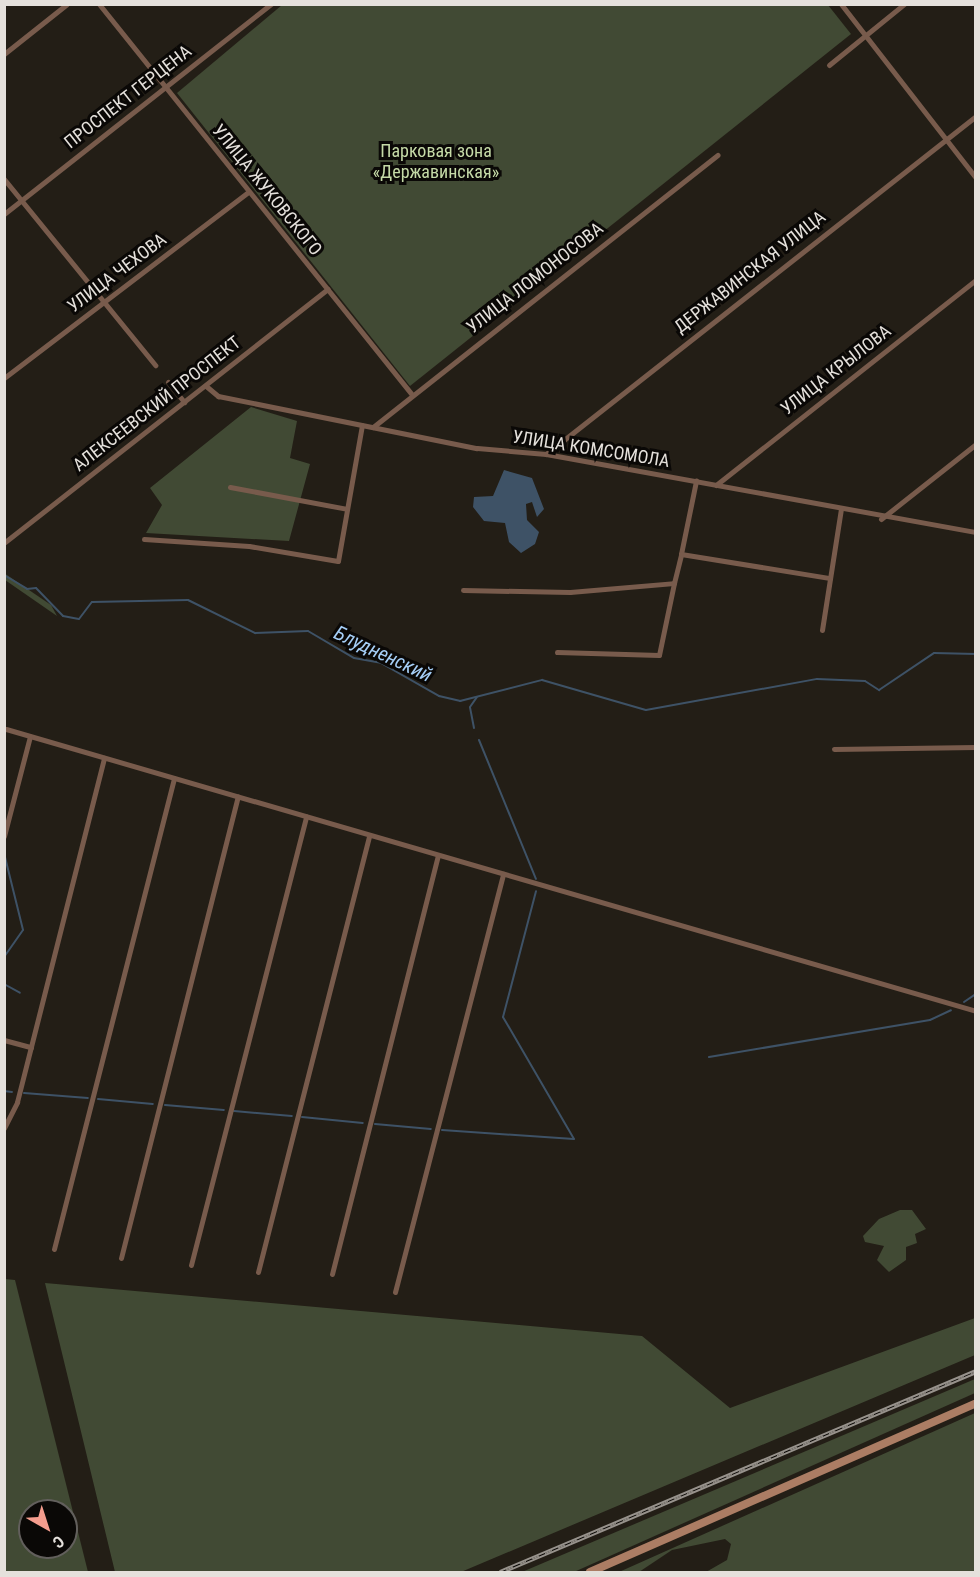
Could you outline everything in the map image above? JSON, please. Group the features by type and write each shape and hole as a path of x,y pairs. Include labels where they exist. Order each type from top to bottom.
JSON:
{"street":[{"path":"4,54 67,4"},
{"name":"УЛИЦА ЖУКОВСКОГО","path":"99,4 411,394"},
{"name":"ПРОСПЕКТ ГЕРЦЕНА","path":"4,214 271,4"},
{"path":"841,4 975,178"},
{"path":"829,65 904,4"},
{"name":"ДЕРЖАВИНСКАЯ УЛИЦА","path":"546,454 975,116"},
{"name":"УЛИЦА ЛОМОНОСОВА","path":"373,427 411,394 718,155"},
{"path":"4,179 155,365"},
{"name":"УЛИЦА ЧЕХОВА","path":"4,378 248,192"},
{"name":"УЛИЦА КРЫЛОВА","path":"716,485 975,280"},
{"name":"АЛЕКСЕЕВСКИЙ ПРОСПЕКТ","path":"5,542 328,289"},
{"path":"168,382 184,402"},
{"name":"УЛИЦА КОМСОМОЛА","path":"206,386 218,396 477,448 546,454 841,509 881,519 975,532"},
{"path":"144,539 249,546 338,561 362,425"},
{"path":"881,519 975,444"},
{"path":"557,652 659,655 696,481"},
{"path":"230,487 347,509"},
{"path":"822,630 841,509"},
{"path":"681,554 830,578"},
{"path":"463,590 570,592 674,583"},
{"path":"6,729 975,1011"},
{"path":"4,836 30,736"},
{"path":"834,749 975,747"},
{"path":"4,1128 31,1047 104,758"},
{"path":"54,1249 174,778"},
{"path":"121,1258 238,797"},
{"path":"191,1265 306,817"},
{"path":"258,1272 369,835"},
{"path":"332,1274 438,855"},
{"path":"395,1292 503,874"},
{"path":"4,1040 31,1047"},
{"path":"590,1572 975,1403"}],"green space":[{"name":"Парковая зона «Державинская»","path":"282,5 828,5 851,34 410,386 177,93"},
{"path":"251,407 297,421 290,458 310,464 289,541 146,533 162,505 150,488"},
{"path":"4,573 51,605 57,616 5,580"},
{"path":"900,1210 912,1210 926,1229 915,1234 917,1243 906,1247 906,1260 889,1272 877,1260 884,1246 865,1242 863,1236 879,1219"},
{"path":"5,1279 15,1280 70,1499 18,1499 18,1559 78,1559 78,1532 88,1572 5,1572"},
{"path":"45,1283 642,1336 730,1408 975,1318 975,1355 461,1572 115,1572"},
{"path":"975,1379 975,1393 574,1572 522,1572"},
{"path":"975,1413 975,1572 706,1572 727,1560 731,1544 725,1539 672,1550 639,1572 619,1572"}],"water":[{"path":"504,470 532,478 544,509 537,517 532,502 526,504 527,520 539,532 535,544 521,553 509,542 505,523 484,521 473,507 474,497 493,496"}],"waterway":[{"name":"Блудненский","path":"4,575 27,589 36,588 63,616 79,619 92,602 188,600 255,633 308,631 354,658 381,663 439,696 460,701 542,680 646,710 817,679 865,681 879,690 934,653 976,654"},
{"path":"474,728 470,707 477,697"},
{"path":"479,740 536,879"},
{"path":"4,853 23,930 4,957"},
{"path":"442,1130 574,1139 503,1017 536,891"},
{"path":"4,984 20,993"},
{"path":"964,1002 976,994"},
{"path":"709,1057 930,1020 951,1010"},
{"path":"4,1091 12,1092"},
{"path":"24,1093 88,1098"},
{"path":"98,1099 153,1104"},
{"path":"165,1105 224,1110"},
{"path":"234,1111 292,1116"},
{"path":"302,1117 363,1123"},
{"path":"375,1124 431,1129"}],"railway":[{"path":"500,1572 976,1371"}]}
